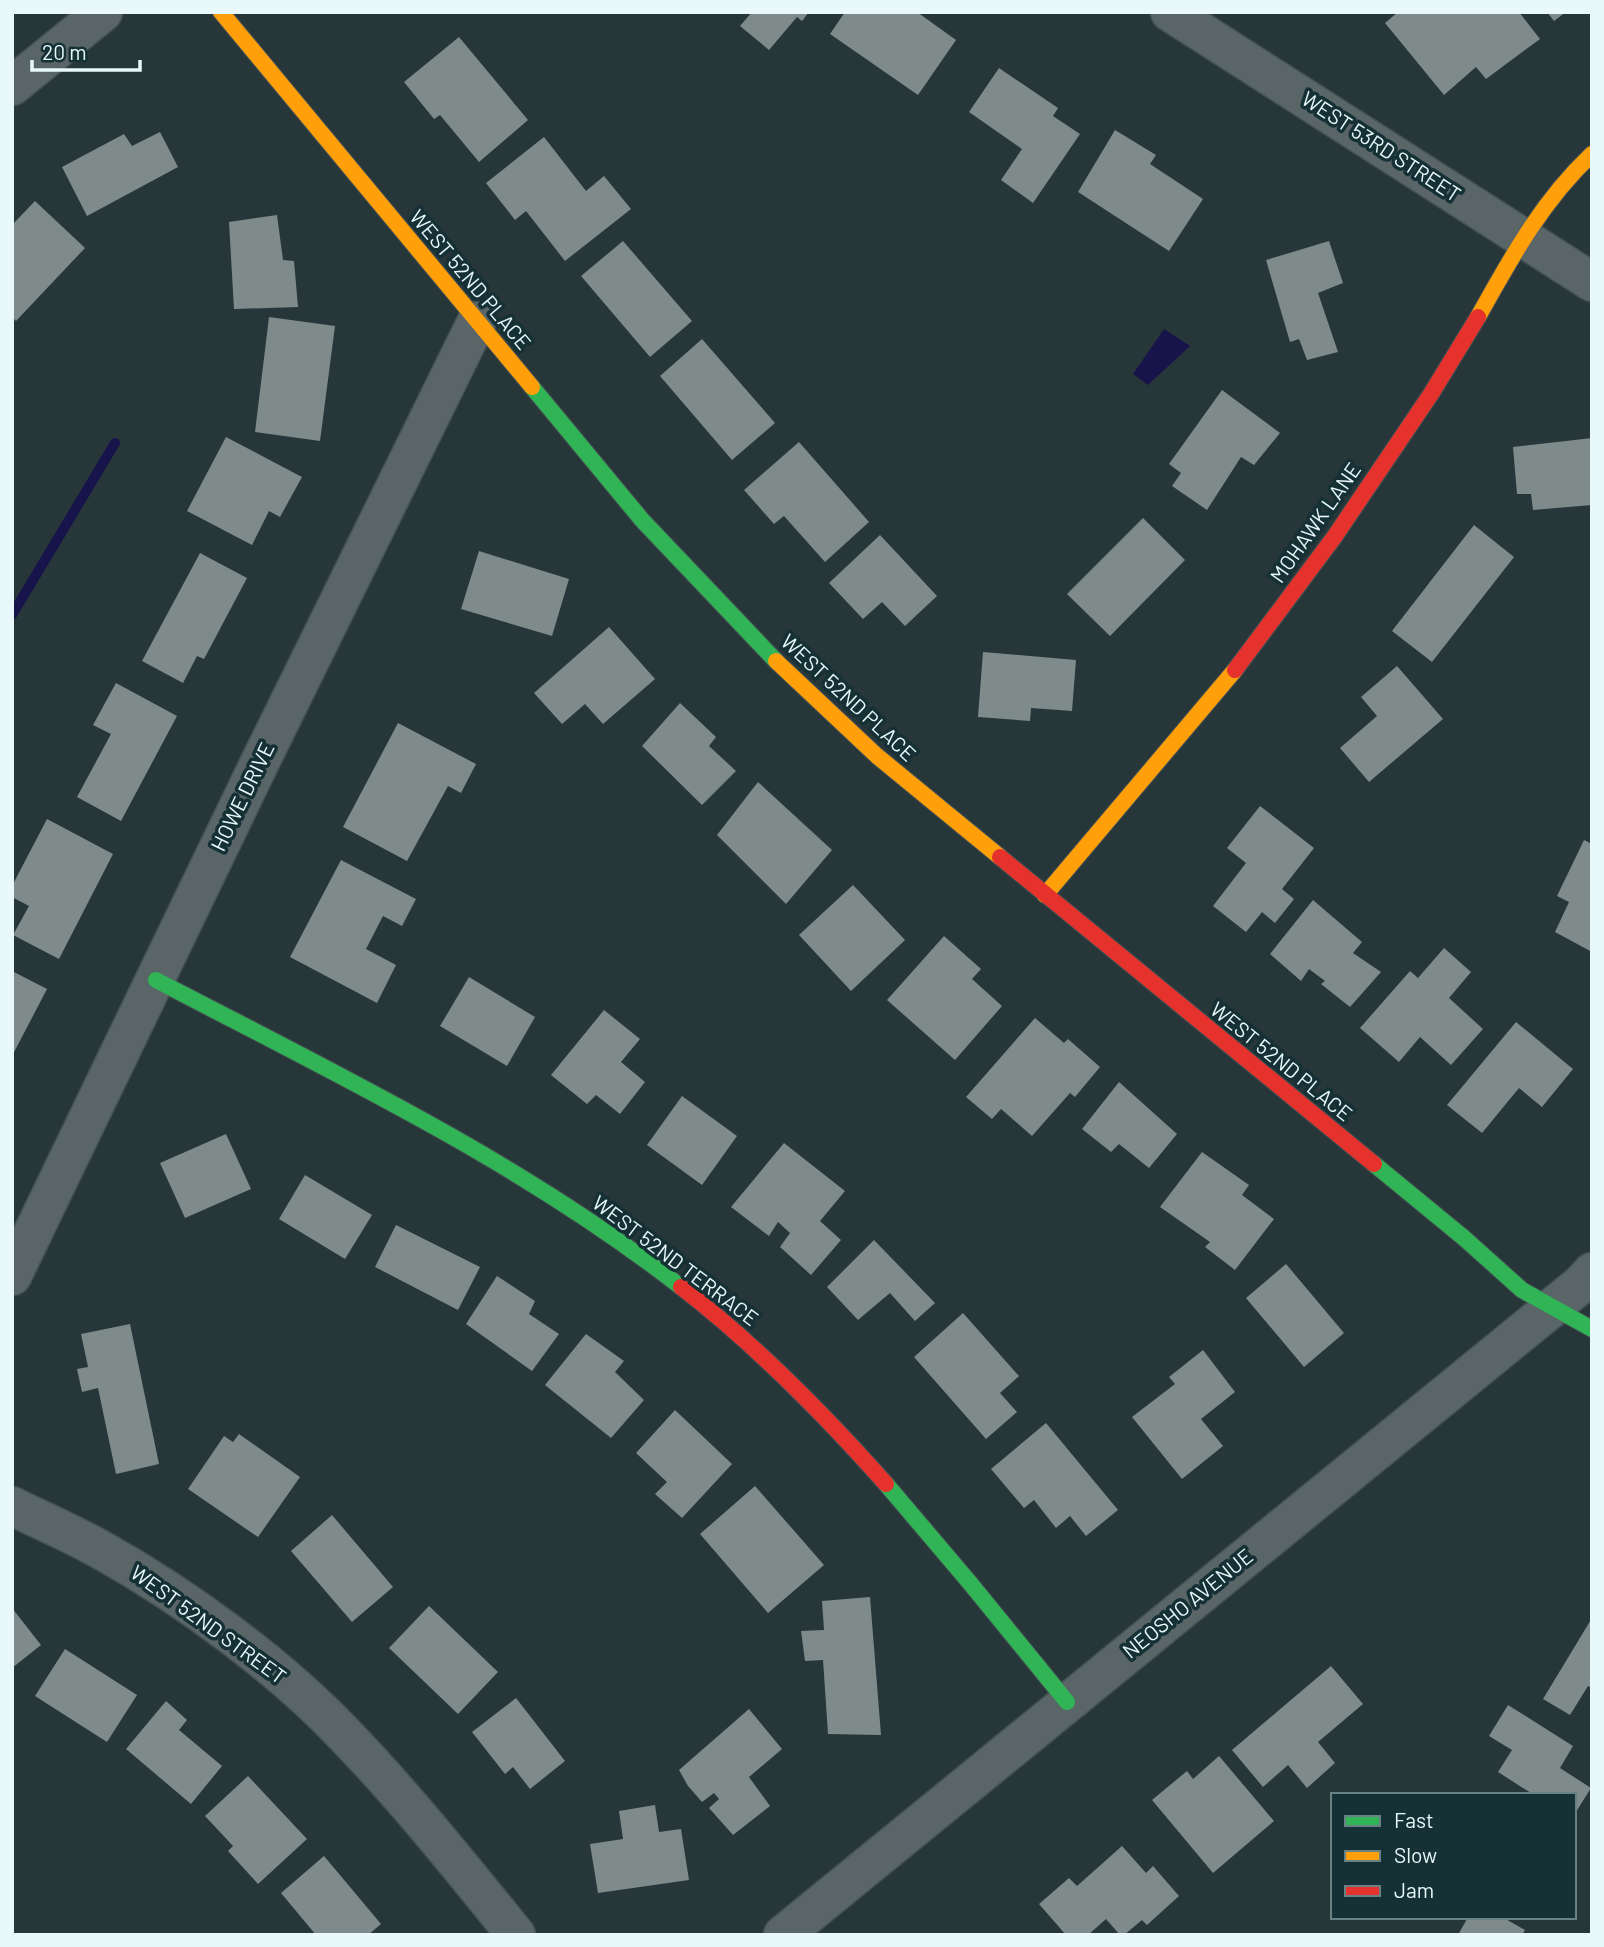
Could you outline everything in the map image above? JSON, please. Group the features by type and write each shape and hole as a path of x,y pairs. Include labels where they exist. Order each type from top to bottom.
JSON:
{"street":[{"path":"12,86 103,12"},
{"name":"WEST 52ND PLACE","path":"221,12 642,520 770,655 877,756 1454,1229 1522,1290 1592,1329"},
{"name":"WEST 53RD STREET","path":"1170,12 1592,282"},
{"name":"MOHAWK LANE","path":"1045,895 1248,653 1332,540 1461,346 1523,238 1571,171 1592,154"},
{"name":"HOWE DRIVE","path":"12,1276 477,321"},
{"name":"WEST 52ND TERRACE","path":"156,979 471,1146 540,1187 645,1258 746,1340 833,1424 945,1550 1068,1702"},
{"name":"NEOSHO AVENUE","path":"783,1935 1592,1272"},
{"name":"WEST 52ND STREET","path":"12,1506 101,1550 160,1585 262,1660 342,1731 415,1811 516,1935"},
{"path":"827,1935 844,1885"}],"shaded area":[{"path":"1164,329 1190,346 1148,385 1133,374"}],"building":[{"path":"752,12 809,12 802,21 797,17 769,50 740,26"},
{"path":"845,12 917,12 956,40 918,95 830,34"},
{"path":"1398,12 1519,12 1540,39 1486,79 1476,67 1444,95 1385,23"},
{"path":"1547,12 1566,12 1554,21"},
{"path":"459,37 528,120 479,162 440,115 434,119 404,82"},
{"path":"999,68 1058,108 1053,116 1080,134 1033,203 1001,180 1022,149 969,112"},
{"path":"1115,130 1156,155 1150,164 1203,199 1169,251 1078,192"},
{"path":"160,132 178,167 87,216 62,167 124,134 132,146"},
{"path":"544,137 586,191 604,176 631,209 565,261 526,211 515,220 486,183"},
{"path":"35,201 85,248 16,321 12,317 12,225"},
{"path":"277,215 283,260 294,261 298,307 234,309 229,222"},
{"path":"623,241 692,321 650,357 581,276"},
{"path":"1329,241 1343,283 1318,293 1338,352 1307,360 1299,339 1290,342 1266,260"},
{"path":"269,317 335,326 320,441 255,432"},
{"path":"702,339 775,423 732,460 660,376"},
{"path":"1222,390 1280,433 1254,465 1241,457 1207,510 1172,486 1181,473 1169,464"},
{"path":"226,437 302,477 280,517 269,511 252,545 187,511"},
{"path":"1592,438 1592,505 1533,510 1531,494 1517,494 1513,447"},
{"path":"799,442 869,522 825,562 784,516 774,524 744,490"},
{"path":"1143,518 1185,560 1110,636 1067,594"},
{"path":"1474,525 1514,557 1432,662 1392,631"},
{"path":"880,535 937,596 905,626 882,602 863,619 829,583"},
{"path":"479,551 569,579 552,636 461,609"},
{"path":"200,553 247,578 204,659 197,656 183,683 142,661"},
{"path":"609,627 655,679 603,724 585,704 562,724 534,693"},
{"path":"983,652 1076,660 1072,711 1031,708 1030,721 978,717"},
{"path":"1397,666 1443,719 1369,782 1340,748 1377,716 1361,697"},
{"path":"116,683 177,716 121,821 77,797 111,734 93,725"},
{"path":"680,703 716,737 709,746 736,771 702,805 642,746"},
{"path":"398,723 476,764 461,793 448,786 407,861 343,827"},
{"path":"758,782 832,850 786,904 717,835"},
{"path":"1260,806 1314,848 1282,889 1294,899 1275,923 1262,912 1246,932 1213,906 1246,863 1227,848"},
{"path":"47,819 113,854 59,959 13,935 29,906 12,897 12,886"},
{"path":"1584,840 1592,844 1592,952 1555,932 1569,902 1557,896"},
{"path":"341,860 416,899 402,926 383,916 366,949 396,965 377,1003 290,957"},
{"path":"853,885 905,940 851,991 799,935"},
{"path":"1313,900 1362,942 1353,953 1381,972 1350,1007 1321,984 1325,981 1309,969 1301,981 1270,954"},
{"path":"944,936 981,969 972,979 1002,1006 955,1060 887,1000"},
{"path":"1444,948 1471,972 1449,998 1483,1029 1451,1065 1420,1037 1399,1062 1360,1028 1410,971 1418,978"},
{"path":"12,971 47,989 12,1056"},
{"path":"469,977 535,1017 507,1066 440,1026"},
{"path":"604,1010 640,1039 621,1062 645,1082 620,1114 596,1095 587,1104 551,1075"},
{"path":"1035,1018 1064,1043 1068,1039 1100,1067 1075,1097 1070,1093 1032,1136 1001,1109 992,1119 966,1097"},
{"path":"1516,1022 1573,1069 1542,1107 1519,1088 1482,1133 1447,1105"},
{"path":"1119,1082 1177,1134 1149,1168 1119,1144 1111,1152 1082,1129"},
{"path":"682,1096 737,1136 702,1185 647,1145"},
{"path":"226,1134 251,1189 185,1218 160,1163"},
{"path":"784,1143 845,1191 820,1221 841,1240 811,1275 780,1247 790,1233 778,1222 769,1236 731,1207"},
{"path":"1202,1152 1249,1185 1242,1195 1274,1219 1235,1270 1205,1247 1210,1242 1160,1207"},
{"path":"305,1175 372,1215 345,1259 279,1219"},
{"path":"396,1225 480,1267 458,1310 375,1267"},
{"path":"874,1240 935,1303 915,1321 890,1293 858,1320 827,1287"},
{"path":"1286,1264 1344,1333 1304,1367 1246,1298"},
{"path":"497,1276 535,1301 529,1314 559,1334 532,1371 466,1324"},
{"path":"963,1313 1019,1376 1000,1393 1017,1412 986,1439 914,1357"},
{"path":"130,1324 159,1464 116,1474 98,1388 82,1392 77,1369 88,1367 81,1334"},
{"path":"586,1334 624,1361 615,1372 644,1400 611,1438 545,1385"},
{"path":"1203,1350 1235,1392 1201,1419 1223,1446 1182,1479 1132,1417 1175,1384 1169,1377"},
{"path":"675,1410 732,1464 682,1518 655,1494 667,1482 636,1453"},
{"path":"1046,1423 1118,1510 1086,1536 1070,1516 1056,1528 1034,1500 1024,1508 991,1469"},
{"path":"239,1434 300,1477 258,1537 188,1489 224,1436 233,1442"},
{"path":"755,1486 824,1565 768,1613 700,1534"},
{"path":"332,1515 393,1587 352,1622 291,1551"},
{"path":"870,1597 881,1735 828,1734 823,1660 805,1661 801,1631 824,1630 822,1601"},
{"path":"429,1606 498,1672 458,1714 389,1648"},
{"path":"12,1608 41,1645 12,1668"},
{"path":"1592,1618 1592,1688 1588,1686 1570,1715 1543,1699"},
{"path":"65,1649 137,1695 107,1742 35,1696"},
{"path":"1331,1666 1363,1704 1318,1742 1335,1763 1307,1788 1288,1765 1263,1787 1232,1750"},
{"path":"516,1698 565,1761 530,1789 513,1767 505,1774 472,1732"},
{"path":"166,1701 187,1720 179,1730 222,1766 191,1804 126,1749"},
{"path":"1508,1705 1573,1746 1560,1768 1591,1788 1576,1812 1576,1793 1531,1793 1498,1772 1512,1750 1489,1736"},
{"path":"749,1709 782,1749 749,1777 770,1806 733,1835 709,1808 719,1799 714,1793 702,1802 679,1770"},
{"path":"1219,1756 1274,1821 1213,1873 1152,1800 1187,1771 1193,1779"},
{"path":"248,1776 307,1839 258,1884 228,1851 233,1846 205,1816"},
{"path":"655,1805 659,1832 681,1829 689,1880 598,1893 590,1844 623,1839 619,1811"},
{"path":"1122,1846 1146,1873 1153,1866 1179,1896 1147,1925 1142,1920 1124,1935 1120,1935 1106,1919 1088,1935 1066,1935 1039,1904 1069,1878 1077,1886"},
{"path":"324,1856 381,1924 368,1935 316,1935 281,1893"},
{"path":"1467,1919 1506,1919 1525,1930 1522,1935 1458,1935"}],"waterway":[{"path":"12,615 115,443"}],"traffic: fast":[{"path":"532,387 642,520 776,661"},
{"path":"156,980 359,1085 492,1160 620,1242 681,1287"},
{"path":"1374,1164 1522,1290 1592,1329"},
{"path":"886,1484 1067,1702"}],"traffic: slow":[{"path":"221,12 532,387"},
{"path":"1478,317 1515,252 1543,211 1592,154"},
{"path":"776,661 877,756 1000,857"},
{"path":"1045,895 1235,670"}],"traffic: jam":[{"path":"1235,670 1335,536 1431,394 1478,317"},
{"path":"1000,857 1374,1164"},
{"path":"681,1287 736,1332 788,1381 886,1484"}]}
